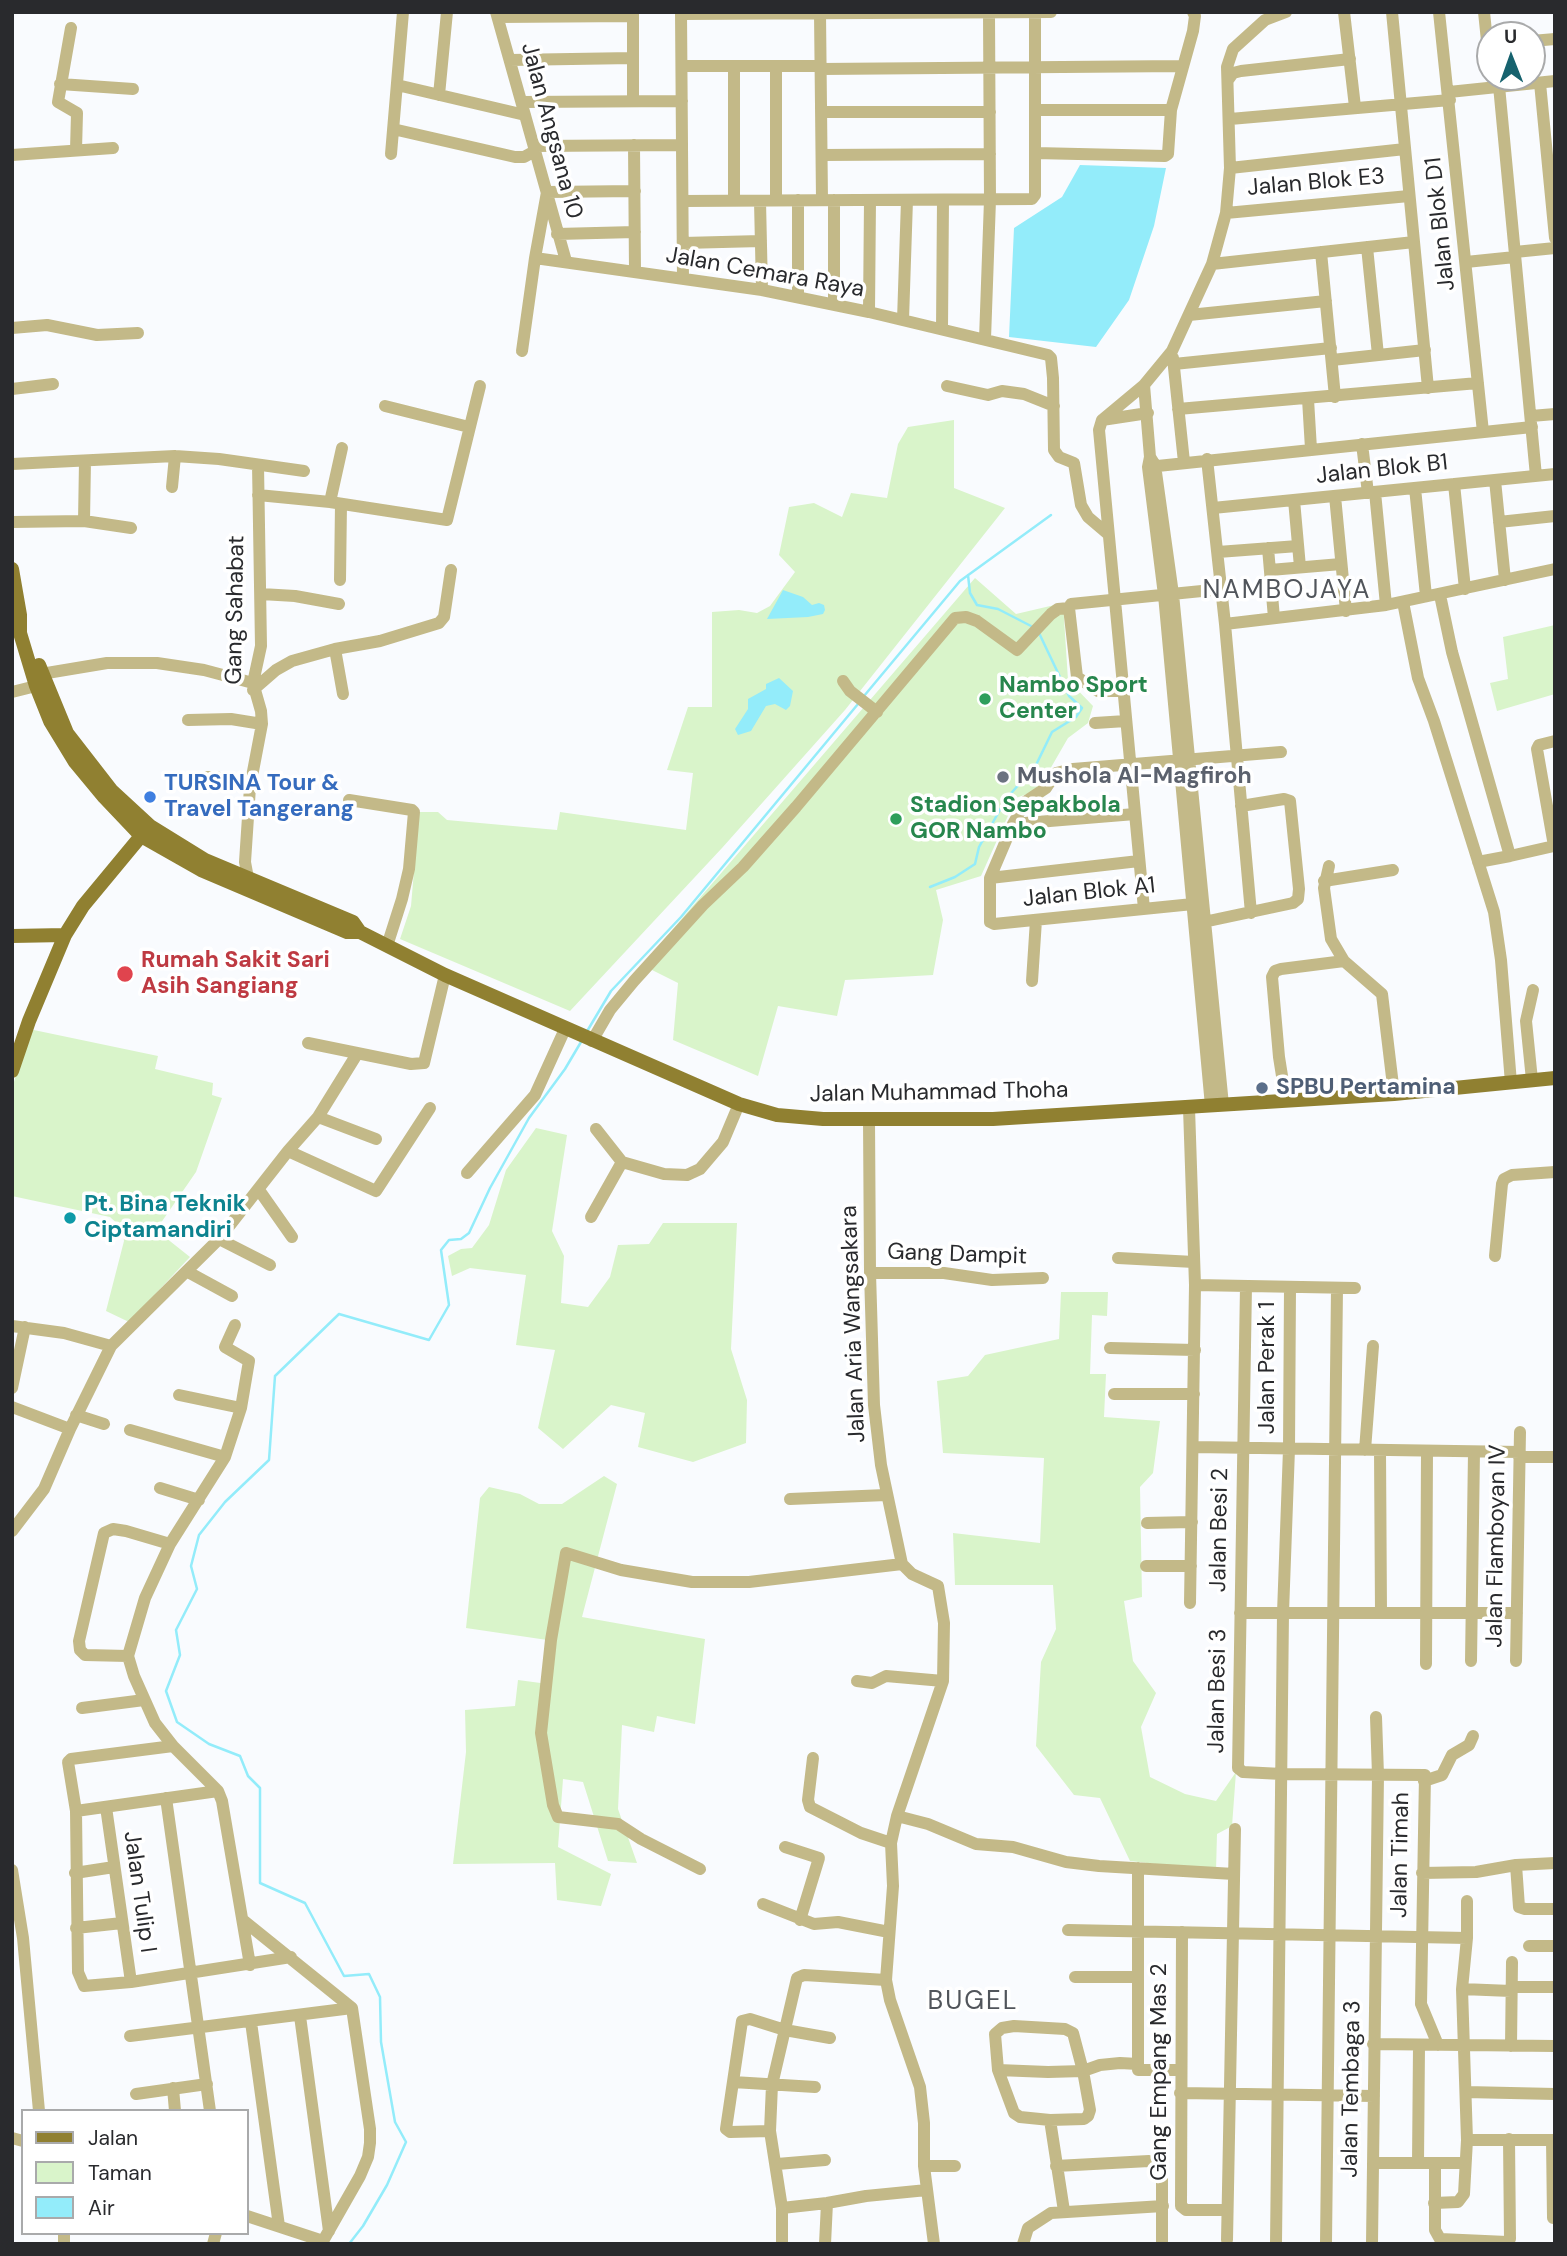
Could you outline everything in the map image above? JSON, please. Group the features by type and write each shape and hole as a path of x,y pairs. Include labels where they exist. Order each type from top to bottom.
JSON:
{"main road":[{"name":"Jalan Muhammad Thoha","path":"12,569 20,615 28,625 39,680 67,733 108,794 141,836 347,932 360,932 445,975 566,1030 739,1104 777,1115 823,1119 993,1119 1394,1094 1555,1078"},
{"name":"Jalan Muhammad Thoha","path":"108,794 203,865 248,878 353,922 360,932"},
{"path":"12,1072 29,1021 65,935 83,906 141,836"},
{"path":"12,936 65,935"}],"street":[{"path":"391,154 403,12"},
{"path":"439,95 447,12"},
{"path":"683,279 681,13 1051,12"},
{"path":"1144,909 1099,430 1102,420 1173,357 1212,264 1226,213 1230,169 1227,67 1234,49 1265,20 1286,12"},
{"path":"1344,12 1355,107"},
{"path":"1392,12 1428,388"},
{"name":"Jalan Blok D1","path":"1439,12 1483,432"},
{"path":"820,13 822,155 828,200 834,305"},
{"path":"985,340 990,154 989,13"},
{"path":"682,201 1034,198 1035,13"},
{"path":"497,15 633,14 633,101"},
{"path":"1035,153 1165,156 1170,149 1171,110 1194,14"},
{"name":"Jalan Angsana 10","path":"497,15 566,261"},
{"path":"71,28 58,102 77,113 75,150"},
{"path":"510,60 633,58"},
{"path":"1228,80 1233,73 1241,71 1350,59"},
{"path":"682,66 1183,66"},
{"path":"734,66 734,201"},
{"path":"776,66 776,200"},
{"path":"60,84 133,89"},
{"path":"397,85 439,95 523,108 633,101 682,101"},
{"path":"1230,119 1401,103 1476,89"},
{"path":"1495,91 1515,255 1536,476"},
{"path":"1541,91 1555,238"},
{"path":"1035,110 1171,110"},
{"path":"821,112 989,112"},
{"path":"393,129 515,157 524,157 534,149 682,145"},
{"path":"634,145 635,272"},
{"path":"12,155 113,148"},
{"path":"1230,169 1405,149"},
{"path":"822,155 990,154"},
{"path":"522,351 547,192 635,191"},
{"name":"Jalan Blok E3","path":"1226,213 1409,195"},
{"path":"797,297 798,200"},
{"path":"869,312 870,200"},
{"path":"903,320 907,200"},
{"path":"942,329 943,200"},
{"path":"760,201 762,290"},
{"path":"557,234 635,232"},
{"path":"683,243 761,241"},
{"path":"1212,264 1414,242"},
{"path":"1367,247 1378,355"},
{"path":"1466,262 1555,248"},
{"path":"1321,252 1335,397"},
{"name":"Jalan Cemara Raya","path":"535,258 762,290 1042,352 1050,356 1054,406"},
{"path":"1189,315 1326,301"},
{"path":"12,328 47,325 97,335 138,333"},
{"path":"1173,357 1378,355 1424,350"},
{"path":"1173,357 1184,462"},
{"path":"1178,409 1478,383"},
{"path":"12,389 53,384"},
{"path":"1144,385 1151,463 1169,594 1217,1105"},
{"path":"258,495 336,503 447,520 480,386"},
{"path":"947,386 988,395 1002,391 1024,394 1054,406 1054,450 1059,457 1074,463 1082,505 1088,517 1108,534"},
{"path":"1308,399 1311,449"},
{"path":"385,406 469,427"},
{"path":"1102,420 1147,413"},
{"path":"1151,463 1483,432 1555,414"},
{"path":"1362,444 1386,605"},
{"path":"340,580 336,503 342,448"},
{"path":"172,487 175,456"},
{"path":"12,464 175,456 304,471"},
{"path":"1207,459 1222,589 1251,913"},
{"path":"84,521 85,461"},
{"name":"Gang Sahabat","path":"248,878 244,862 250,787 262,724 253,686 261,646 258,465"},
{"name":"Jalan Blok B1","path":"1213,508 1555,474"},
{"path":"1495,480 1506,580"},
{"path":"1454,484 1465,589"},
{"path":"1415,488 1426,596"},
{"path":"1335,496 1346,611"},
{"path":"1294,500 1300,567"},
{"path":"1499,522 1555,516"},
{"path":"12,522 84,521 131,528"},
{"path":"1218,552 1298,546"},
{"path":"1268,548 1274,618"},
{"path":"1270,570 1341,564"},
{"path":"1225,624 1386,605 1555,569"},
{"path":"12,692 39,680 107,663 157,663 204,670 253,686 292,661 335,649 380,641 443,621 452,570"},
{"path":"590,1040 634,981 703,905 743,867 872,708 955,618 966,617 977,621 1017,650 1051,614 1058,609 1069,608 1072,604 1222,589"},
{"path":"261,594 295,596 339,604"},
{"path":"1440,595 1452,652 1510,856"},
{"path":"1403,602 1418,678 1494,912 1511,1083"},
{"path":"1069,608 1077,677 1098,691 1123,691"},
{"path":"335,649 343,694"},
{"path":"844,681 872,708"},
{"path":"188,720 231,719 262,724"},
{"path":"1095,723 1126,721"},
{"path":"1478,862 1554,846 1537,749 1539,745 1555,741"},
{"path":"1139,861 990,878 1025,802 1046,788 1056,773 1073,769 1281,752"},
{"path":"1184,761 1192,904 1200,923"},
{"path":"199,781 206,777 216,777 250,787"},
{"path":"1200,923 1293,903 1298,899 1290,801 1284,799 1241,806"},
{"path":"349,800 414,812 409,869 387,946"},
{"path":"1013,824 1135,814"},
{"path":"1329,866 1324,881 1324,897 1331,939 1344,961 1382,994 1394,1094"},
{"path":"1324,881 1393,870"},
{"name":"Jalan Blok A1","path":"990,878 990,922 999,924 1192,904"},
{"path":"1032,981 1036,920"},
{"path":"1286,1101 1272,977 1275,971 1281,969 1344,961"},
{"path":"309,1043 411,1064 424,1063 445,975"},
{"path":"1532,1080 1526,1021 1533,990"},
{"path":"467,1173 535,1095 566,1030"},
{"path":"12,1531 44,1489 76,1415 111,1346 219,1239 318,1117 357,1054"},
{"path":"596,1129 622,1162 664,1174 687,1175 700,1169 723,1142 739,1104"},
{"path":"288,1151 376,1191 430,1108"},
{"path":"1189,1108 1195,1285 1190,1603"},
{"path":"318,1117 376,1139"},
{"name":"Jalan Aria Wangsakara","path":"869,1120 874,1405 886,1495 902,1564"},
{"path":"591,1217 622,1162"},
{"path":"1495,1256 1504,1179 1513,1175 1555,1172"},
{"path":"259,1190 292,1237"},
{"path":"219,1239 270,1265"},
{"path":"1118,1258 1194,1262"},
{"path":"188,1272 232,1296"},
{"name":"Gang Dampit","path":"870,1273 944,1273 992,1280 1043,1278"},
{"path":"1195,1285 1355,1288"},
{"name":"Jalan Besi 2","path":"1240,1613 1245,1286"},
{"name":"Jalan Perak 1","path":"1276,2244 1283,1613 1289,1449 1290,1287"},
{"path":"1326,2244 1337,1288"},
{"path":"235,1325 226,1349 249,1361 241,1408 225,1457 170,1544 145,1598 128,1656 155,1723 173,1746 218,1791 222,1801 250,1965"},
{"path":"12,1388 18,1327 64,1333 111,1346"},
{"path":"1365,1450 1373,1346"},
{"path":"1110,1348 1195,1350"},
{"path":"1114,1394 1194,1394"},
{"path":"179,1395 241,1408"},
{"path":"12,1407 70,1429"},
{"path":"76,1415 104,1424"},
{"path":"130,1430 225,1457"},
{"name":"Jalan Flamboyan IV","path":"1516,1661 1520,1432"},
{"path":"1194,1447 1474,1452 1555,1457"},
{"path":"1380,1450 1381,1613"},
{"path":"1426,1664 1427,1451"},
{"path":"1471,1661 1474,1452"},
{"path":"160,1488 199,1500"},
{"path":"790,1499 886,1495"},
{"path":"1147,1523 1192,1522"},
{"path":"128,1656 85,1655 79,1650 104,1533 113,1529 127,1531 170,1544"},
{"path":"700,1869 618,1824 558,1817 553,1805 541,1733 551,1640 566,1553 621,1570 692,1581 749,1581 902,1564 912,1574 938,1586 944,1623 943,1681 897,1816 891,1843 893,1886 886,1980 890,2000 920,2087 924,2123 924,2165 934,2244"},
{"path":"1146,1566 1191,1566"},
{"path":"1240,1613 1517,1613"},
{"name":"Jalan Besi 3","path":"1240,1613 1239,1771 1282,1774"},
{"path":"857,1681 872,1683 886,1676 943,1681"},
{"path":"82,1708 144,1700"},
{"name":"Jalan Tembaga 3","path":"1372,2244 1378,1774 1376,1717"},
{"path":"1282,1774 1378,1774 1424,1778 1442,1775 1452,1755 1469,1745 1473,1736"},
{"path":"173,1746 71,1759 68,1762 76,1811 78,1972 84,1986 131,1982 291,1957"},
{"path":"813,1758 808,1800 810,1807 850,1828 891,1843"},
{"name":"Jalan Timah","path":"1424,1778 1421,2004 1438,2045"},
{"path":"76,1811 218,1791"},
{"path":"166,1798 210,2109"},
{"name":"Jalan Tulip I","path":"106,1807 131,1982"},
{"path":"897,1816 928,1824 976,1844 1013,1847 1066,1862 1234,1874"},
{"path":"1227,2240 1234,1829"},
{"path":"785,1847 819,1858 800,1920"},
{"path":"1422,1873 1476,1872 1517,1865 1555,1863"},
{"path":"1517,1865 1519,1907 1555,1909"},
{"path":"75,1872 114,1867"},
{"path":"1138,1868 1138,2070 1181,2070"},
{"path":"12,1870 23,1938 39,2109"},
{"path":"1434,2203 1458,2202 1462,2198 1467,2140 1462,1995 1467,1938 1466,1901"},
{"path":"763,1904 814,1924 838,1922 889,1932"},
{"path":"244,1921 352,2008 370,2143 368,2157 360,2176 325,2238"},
{"path":"76,1928 122,1923"},
{"path":"1068,1930 1467,1938"},
{"name":"Gang Empang Mas 2","path":"1182,1932 1181,2206 1186,2210 1227,2210"},
{"path":"1529,1947 1555,1946"},
{"path":"1511,2046 1513,1962"},
{"path":"782,2244 782,2208 770,2131 772,2085 798,1976 886,1980"},
{"path":"1075,1977 1137,1977"},
{"path":"1462,1995 1555,1987"},
{"path":"130,2036 352,2008"},
{"path":"300,2016 325,2238"},
{"path":"770,2131 730,2132 726,2129 742,2021 750,2020 830,2038"},
{"path":"251,2022 279,2226"},
{"path":"1013,2026 1069,2030 1075,2038 1083,2070 1090,2110 1088,2116 1084,2119 1050,2120 1020,2117 1014,2113 998,2070 995,2034 998,2030 1013,2026"},
{"path":"1373,2044 1555,2046"},
{"path":"1418,2163 1419,2046"},
{"path":"998,2070 1048,2073 1120,2063 1138,2064"},
{"path":"733,2082 815,2087"},
{"path":"136,2094 207,2084"},
{"path":"173,2088 175,2109"},
{"path":"1466,2092 1555,2094"},
{"path":"1180,2093 1374,2096"},
{"path":"1050,2120 1064,2211"},
{"path":"1435,2163 1435,2230 1440,2239 1507,2242 1510,2239 1509,2139"},
{"path":"1467,2140 1553,2140 1553,2218"},
{"path":"777,2164 825,2160"},
{"path":"1373,2163 1465,2163"},
{"path":"1056,2166 1157,2164 1162,2176 1162,2244"},
{"path":"924,2165 955,2166"},
{"path":"782,2208 927,2190"},
{"path":"825,2244 827,2203"},
{"path":"1023,2244 1028,2228 1051,2213 1163,2206"},
{"path":"248,2216 325,2238"}],"green space":[{"path":"954,420 954,488 1005,508 845,710 722,848 570,1011 400,939 411,906 419,812 438,812 447,820 557,830 560,812 686,830 693,773 667,770 688,707 712,707 712,612 739,610 757,613 770,606 795,572 779,555 789,507 814,503 842,517 851,493 887,498 898,444 908,427"},
{"path":"975,578 1016,614 1063,603 1068,680 1093,706 1088,723 1068,738 1038,790 1016,798 981,876 936,890 943,920 933,975 845,980 837,1016 778,1006 758,1076 673,1040 678,983 642,965"},
{"path":"1555,625 1555,694 1497,711 1490,683 1508,679 1503,637"},
{"path":"29,1029 158,1056 155,1069 213,1083 212,1095 222,1098 196,1172 156,1230 190,1257 129,1322 106,1311 124,1241 122,1228 110,1217 12,1196 12,1089"},
{"path":"536,1128 567,1135 552,1231 564,1256 561,1303 588,1307 610,1277 618,1245 649,1244 663,1223 737,1223 731,1349 747,1400 746,1443 693,1462 638,1447 645,1413 611,1405 563,1449 538,1428 555,1350 516,1345 526,1275 470,1268 452,1276 448,1256 461,1249 472,1248 489,1225 506,1170"},
{"path":"1061,1292 1108,1292 1107,1316 1092,1315 1090,1374 1106,1374 1104,1417 1160,1421 1153,1473 1140,1487 1142,1597 1124,1601 1133,1661 1156,1693 1141,1727 1150,1777 1185,1794 1216,1801 1236,1772 1232,1826 1217,1834 1216,1871 1130,1861 1100,1798 1074,1795 1036,1746 1041,1662 1056,1629 1053,1585 955,1585 953,1533 1040,1543 1044,1458 943,1453 937,1381 968,1376 985,1355 1059,1339"},
{"path":"604,1476 617,1484 582,1617 705,1639 695,1724 657,1716 654,1732 622,1725 618,1809 637,1863 608,1861 583,1782 563,1779 558,1847 611,1874 601,1906 557,1900 555,1863 453,1864 466,1752 465,1710 515,1706 518,1680 548,1684 554,1641 466,1628 480,1498 489,1487 520,1494 539,1504 562,1504"}],"water":[{"path":"1080,165 1166,168 1154,226 1129,300 1096,347 1009,337 1014,228 1062,197"},
{"path":"783,590 803,597 812,605 824,605 823,614 767,619"},
{"path":"779,678 793,691 790,706 786,710 775,704 766,706 751,731 738,735 735,729 748,709 748,699 766,689 766,684"}],"waterway":[{"path":"864,696 960,581 1051,515"},
{"path":"968,575 970,593 977,605 998,609 1031,626"},
{"path":"930,887 955,877 975,864 979,847 1006,799 1036,765 1052,732 1076,717 1082,708 1069,696 1039,633"},
{"path":"586,1033 611,991 681,917 858,704"},
{"path":"349,2244 387,2185 406,2142 395,2122 381,2042 380,1997 369,1974 344,1976 305,1903 260,1883 260,1788 248,1776 240,1756 209,1744 177,1722 166,1691 180,1655 176,1630 197,1589 191,1566 199,1535 225,1502 269,1460 275,1376 339,1314 429,1340 449,1305 441,1250 449,1240 461,1239 469,1233 490,1188 529,1118 581,1042"}],"place":[{"name":"Nambo Sport Center","path":"985,699"},
{"name":"Mushola Al-Magfiroh","path":"1003,777"},
{"name":"TURSINA Tour & Travel Tangerang","path":"150,797"},
{"name":"Stadion Sepakbola GOR Nambo","path":"896,819"},
{"name":"Rumah Sakit Sari Asih Sangiang","path":"125,974"},
{"name":"SPBU Pertamina","path":"1262,1088"},
{"name":"Pt. Bina Teknik Ciptamandiri","path":"70,1218"}],"district":[{"name":"NAMBOJAYA","path":"1287,591"},
{"name":"BUGEL","path":"973,2002"}]}
